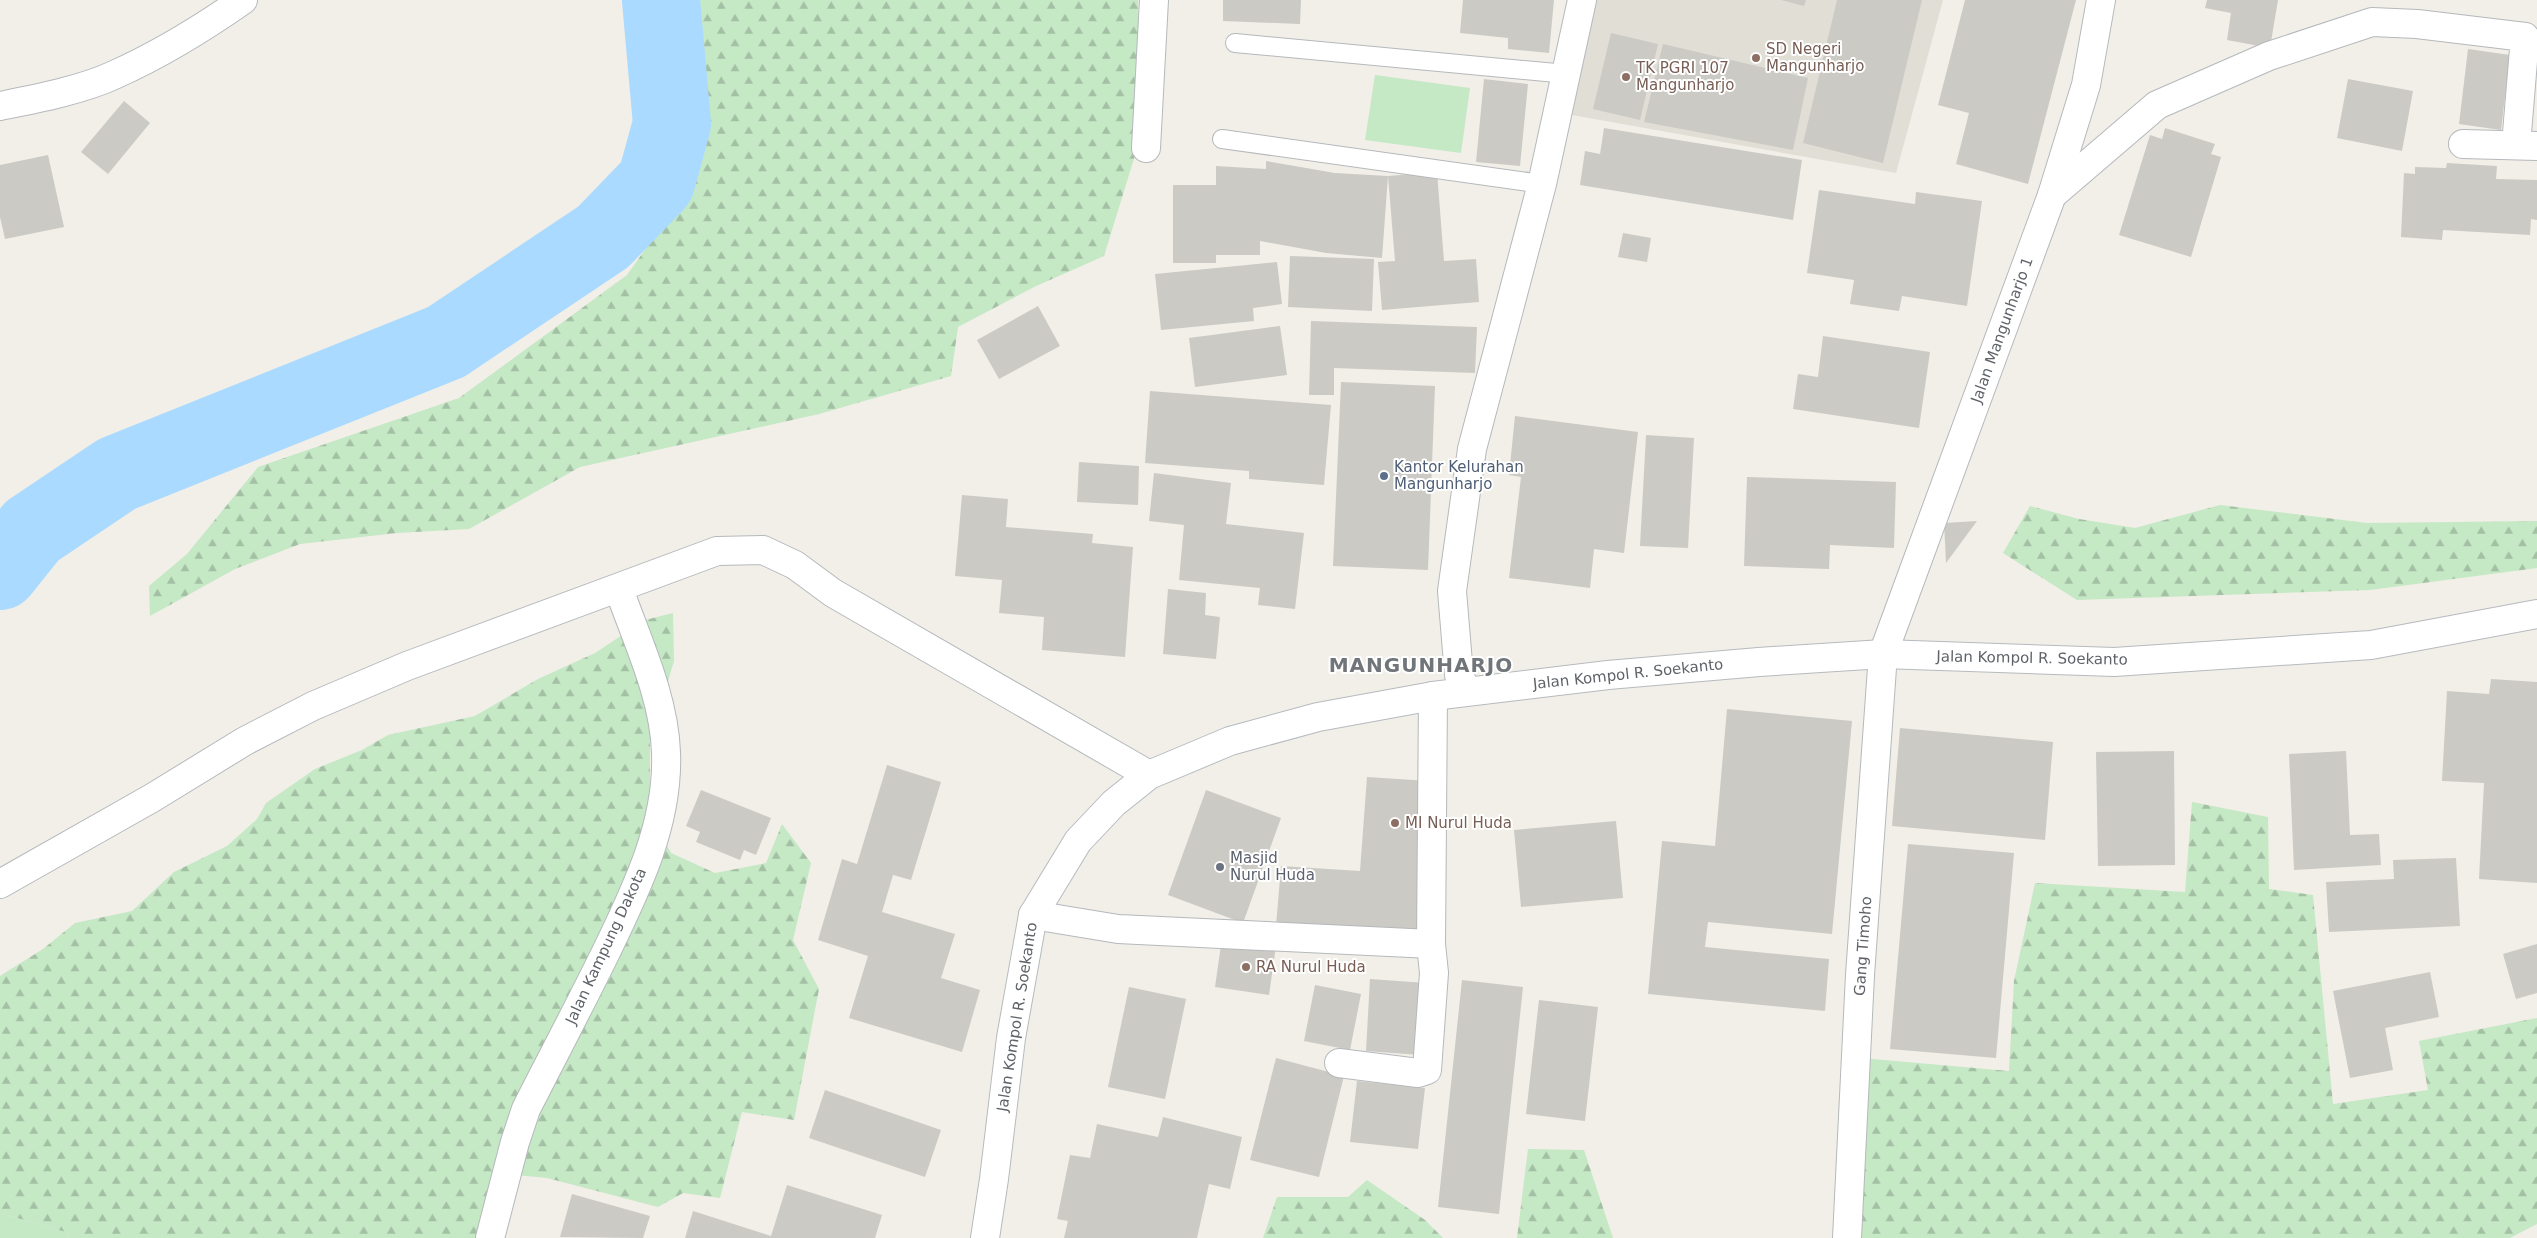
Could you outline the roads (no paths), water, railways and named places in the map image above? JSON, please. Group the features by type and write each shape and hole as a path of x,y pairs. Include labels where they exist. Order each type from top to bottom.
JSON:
{"street":[{"path":"0,106 40,98 114,76 208,25 243,0"},
{"path":"1146,148 1154,0"},
{"path":"1466,690 1459,675 1452,591 1472,449 1542,184 1582,0"},
{"name":"Jalan Mangunharjo 1","path":"1883,654 2052,194 2086,85 2101,0"},
{"path":"2052,194 2157,105 2279,53 2372,22 2417,24 2531,35 2526,146 2463,144"},
{"path":"0,884 152,798 245,741 313,706 407,666 619,589 717,551 763,550 795,565 833,593 1149,775"},
{"name":"Jalan Kampung Dakota","path":"490,1238 515,1142 526,1109 640,882 654,837 663,795 666,752 657,696 619,589"},
{"name":"Jalan Kompol R. Soekanto","path":"985,1238 1011,1038 1033,915 1078,841 1114,803 1149,775 1230,740 1318,717 1466,690 1731,664 1883,654 2114,662 2370,645 2537,614"},
{"name":"Gang Timoho","path":"1846,1238 1860,975 1883,654"},
{"path":"1338,1063 1418,1073 1427,1070 1434,973 1430,944 1433,696"},
{"path":"1033,915 1118,929 1430,944"}],"lane":[{"path":"1235,43 1567,74"},
{"path":"1222,140 1542,184"}],"waterway":[{"path":"0,571 32,531 117,474 446,342 603,237 656,182 672,124 661,0"}],"place":[{"name":"SD Negeri Mangunharjo","path":"1756,58"},
{"name":"TK PGRI 107 Mangunharjo","path":"1626,77"},
{"name":"Kantor Kelurahan Mangunharjo","path":"1384,476"},
{"name":"MI Nurul Huda","path":"1395,823"},
{"name":"Masjid Nurul Huda","path":"1220,867"},
{"name":"RA Nurul Huda","path":"1246,967"}],"district":[{"name":"MANGUNHARJO","path":"1421,665"}]}
